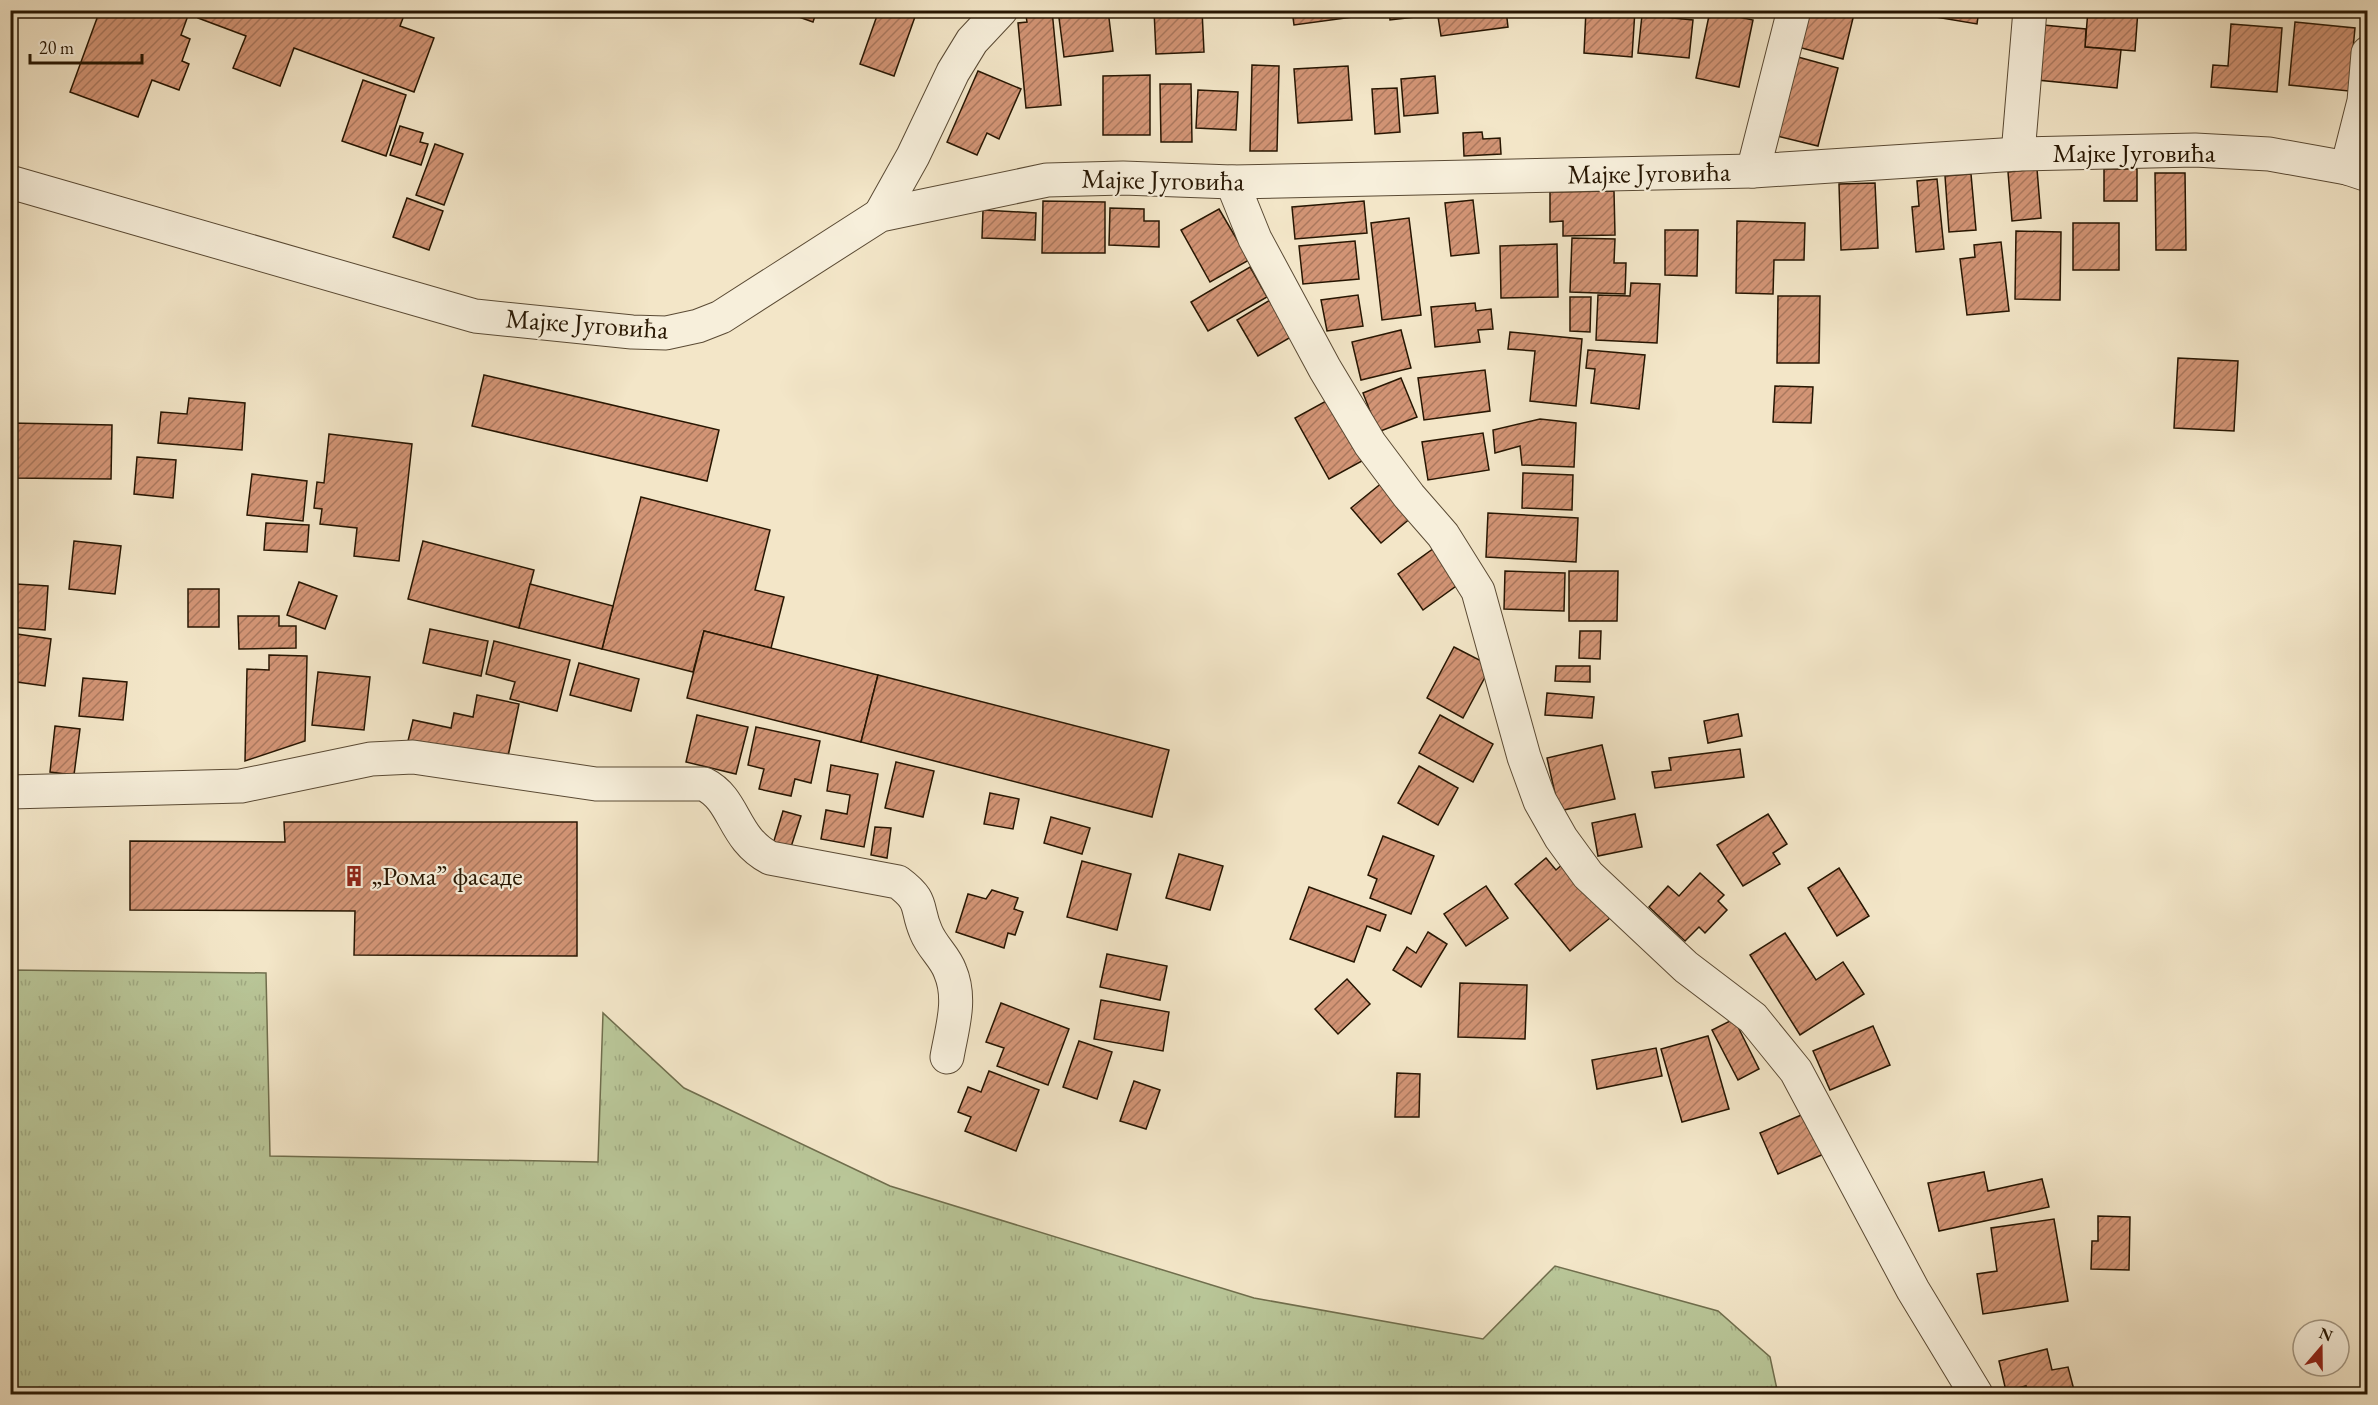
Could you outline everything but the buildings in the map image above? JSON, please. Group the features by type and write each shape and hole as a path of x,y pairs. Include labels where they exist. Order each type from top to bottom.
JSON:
{"street":[{"path":"880,215 913,156 953,72 972,41 1001,10"},
{"path":"1753,171 1794,10"},
{"path":"2018,154 2030,10"},
{"path":"2357,172 2367,53"},
{"name":"Мајке Југовића","path":"10,183 475,316 632,332 666,333 721,317 880,215 1047,180 1124,178 1233,182 1753,171 2018,154 2205,151 2269,154 2357,172"},
{"path":"1233,182 1256,239 1325,369 1364,435 1409,496 1443,535 1478,591 1524,757 1540,801 1561,838 1588,875 1686,967 1753,1018 1776,1044 1796,1071 1913,1290 1976,1395"},
{"path":"10,792 241,786 371,759 413,757 596,784 704,784 719,791 742,834 758,852 770,858 898,882 911,892 921,909 924,929 934,950 950,968 956,988 957,1004 947,1057"}],"green space":[{"path":"11,970 266,973 270,1156 598,1162 603,1013 684,1088 890,1186 1254,1298 1483,1339 1555,1266 1718,1311 1770,1357 1778,1394 11,1394"}],"place":[{"name":"„Рома” фасаде","path":"354,876"}]}
